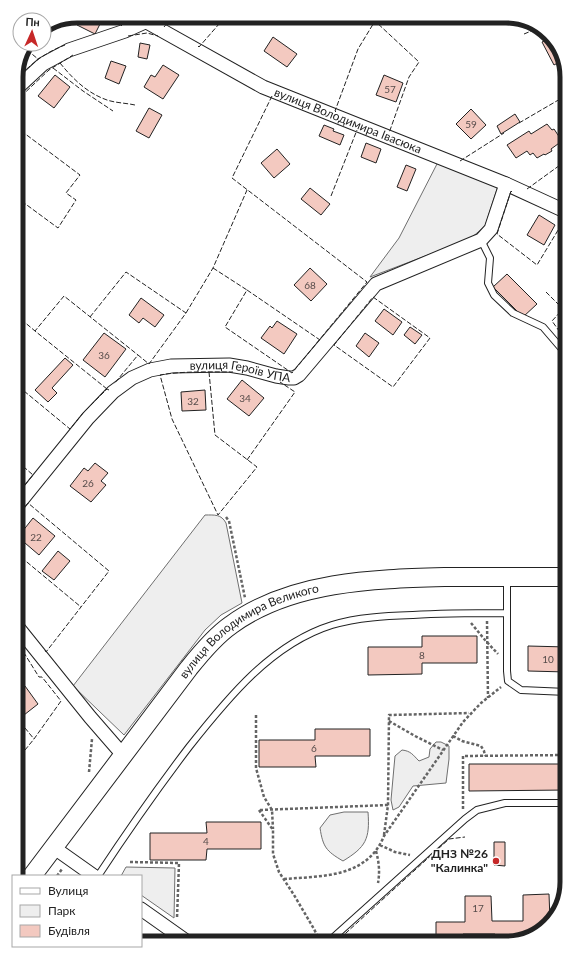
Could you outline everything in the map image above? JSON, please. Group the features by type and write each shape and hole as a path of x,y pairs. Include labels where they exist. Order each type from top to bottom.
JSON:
{"street":[{"path":"23,83 43,64 69,50 131,23"},
{"name":"вулиця Володимира Івасюка","path":"147,23 263,87 506,184 560,209"},
{"path":"481,240 491,229 506,184"},
{"name":"вулиця Героїв УПА","path":"23,498 88,418 113,392 132,378 150,370 171,366 229,365 276,376 294,378 300,376 370,288 382,280 481,240"},
{"name":"вулиця Володимира Великого","path":"33,875 203,651 229,625 248,613 296,594 352,582 387,578 507,576 560,577"},
{"path":"23,634 90,717 123,755"},
{"path":"53,847 93,875"},
{"path":"142,910 179,936"}],"lane":[{"path":"481,240 490,258 488,283 494,295 513,313 543,327 560,347"},
{"path":"507,576 508,681 521,690 560,692"},
{"path":"99,875 171,771 224,703 263,664 296,642 331,625 345,621 388,616 507,613"},
{"path":"335,936 478,810 504,804 560,803"}],"path":[{"path":"226,517 248,613"},
{"path":"463,613 487,643 507,663"},
{"path":"487,613 488,698"},
{"path":"284,879 331,875 360,866 376,851 384,836 470,713 508,681"},
{"path":"384,836 388,805 389,715 470,713"},
{"path":"256,716 256,768 264,796 272,810 274,854 276,864 279,872 317,936"},
{"path":"89,775 92,735 90,717"},
{"path":"389,721 414,736 443,750"},
{"path":"453,736 462,741 481,746 485,756"},
{"path":"464,821 463,756 560,755"},
{"path":"273,830 259,810 388,805"},
{"path":"380,845 395,852 423,858"},
{"path":"375,900 379,875 379,860 376,851"},
{"path":"130,862 179,863 177,918"}],"green space":[{"path":"438,162 498,186 485,226 470,239 370,277 399,238"},
{"path":"205,515 215,515 222,518 226,523 242,603 221,615 205,630 124,735 73,686"},
{"path":"436,742 441,742 449,746 446,783 413,786 399,807 393,810 391,800 395,756 402,750 408,751 419,761 429,757 430,749"},
{"path":"344,812 368,812 368,829 367,836 362,846 343,861 326,848 322,840 320,828 330,815"},
{"path":"126,867 175,868 174,918 142,896 142,875 122,875"}],"building":[{"path":"78,23 100,23 95,34 77,25"},
{"path":"273,37 297,54 287,67 264,51"},
{"path":"547,41 558,63 554,65 542,42"},
{"path":"140,43 150,45 147,59 138,57"},
{"path":"111,61 126,66 119,84 105,78"},
{"path":"163,65 179,75 163,99 144,87 151,75 155,77"},
{"path":"55,75 70,87 54,108 38,96"},
{"path":"384,75 403,83 396,102 376,95"},
{"path":"149,108 162,115 149,138 136,131"},
{"path":"471,109 486,125 471,139 456,124"},
{"path":"515,114 520,122 501,134 497,126"},
{"path":"547,124 552,130 554,129 560,138 560,142 551,149 552,151 537,158 533,153 530,155 527,151 516,158 507,145 529,131 531,134"},
{"path":"324,125 334,129 333,131 344,135 340,145 319,136"},
{"path":"366,143 381,149 376,163 361,157"},
{"path":"277,149 290,164 274,178 261,163"},
{"path":"406,165 416,169 407,191 397,187"},
{"path":"310,188 330,204 321,215 301,199"},
{"path":"539,215 555,225 544,245 527,235"},
{"path":"310,268 327,284 311,301 294,285"},
{"path":"507,274 537,304 523,317 493,287"},
{"path":"141,298 164,315 155,327 143,318 139,323 129,315"},
{"path":"384,309 402,322 393,335 375,321"},
{"path":"277,321 297,334 284,354 261,338 270,326 272,328"},
{"path":"410,327 422,335 415,344 404,335"},
{"path":"104,333 126,349 105,377 83,360"},
{"path":"365,333 379,343 369,357 356,346"},
{"path":"65,358 73,365 52,388 57,393 48,402 35,390"},
{"path":"242,380 264,398 249,416 227,399"},
{"path":"205,390 206,410 182,411 181,392"},
{"path":"95,463 108,473 101,481 106,485 91,502 70,486 84,468 88,471"},
{"path":"33,518 55,536 39,555 23,541 23,531"},
{"path":"58,551 70,561 54,580 42,571"},
{"path":"422,636 477,636 477,663 422,663 422,674 368,675 368,647 422,647"},
{"path":"528,646 560,647 560,672 528,671"},
{"path":"25,686 38,704 24,715 23,714 23,688"},
{"path":"315,729 370,729 370,756 315,756 316,767 259,767 259,740 315,740"},
{"path":"469,764 560,764 560,790 469,791"},
{"path":"206,822 261,822 261,849 207,849 206,860 150,860 150,833 207,833"},
{"path":"494,842 505,842 505,866 494,865"},
{"path":"549,894 550,914 536,927 524,933 506,936 495,936 495,934 463,934 463,936 436,936 436,922 465,922 465,896 491,896 492,921 523,921 523,895"}],"fence":[{"path":"121,26 124,23"},
{"path":"164,27 167,23"},
{"path":"198,46 199,47 220,23"},
{"path":"336,112 335,111 358,49 374,23"},
{"path":"377,23 419,62 409,77 389,133"},
{"path":"524,34 533,30"},
{"path":"128,36 147,33 158,36"},
{"path":"23,72 38,59 65,45"},
{"path":"30,52 38,59"},
{"path":"23,94 49,70 73,55"},
{"path":"60,63 75,80 93,94 110,101 135,105"},
{"path":"53,68 83,91 113,111"},
{"path":"272,96 232,178 367,282 292,373 225,327 247,290 320,340"},
{"path":"519,123 560,99"},
{"path":"331,196 357,130"},
{"path":"23,132 80,175 66,193 76,200 58,228 23,202"},
{"path":"460,161 504,133"},
{"path":"527,189 560,165"},
{"path":"186,313 213,268 247,190"},
{"path":"512,192 511,191 497,234 537,265 560,227"},
{"path":"213,268 247,290"},
{"path":"90,317 126,272 186,313 149,364 138,355 114,384"},
{"path":"546,292 560,306"},
{"path":"107,389 35,331 64,296 138,355"},
{"path":"373,297 430,338 393,387 334,345 373,297"},
{"path":"560,312 552,321 560,332"},
{"path":"23,321 35,331"},
{"path":"209,372 215,435 257,467 218,515 172,419 160,375 186,372 204,372 233,372"},
{"path":"247,460 295,392 280,382"},
{"path":"24,391 70,429 83,413 107,389 109,390"},
{"path":"23,466 33,475 23,487"},
{"path":"23,509 28,503 109,571 46,652 45,650"},
{"path":"23,559 81,607"},
{"path":"23,651 39,677 42,677 61,701 23,752"},
{"path":"23,726 34,739"},
{"path":"343,936 449,839 465,837"}],"place":[{"name":"ДНЗ №26 \"Калинка\"","path":"496,861"}]}
